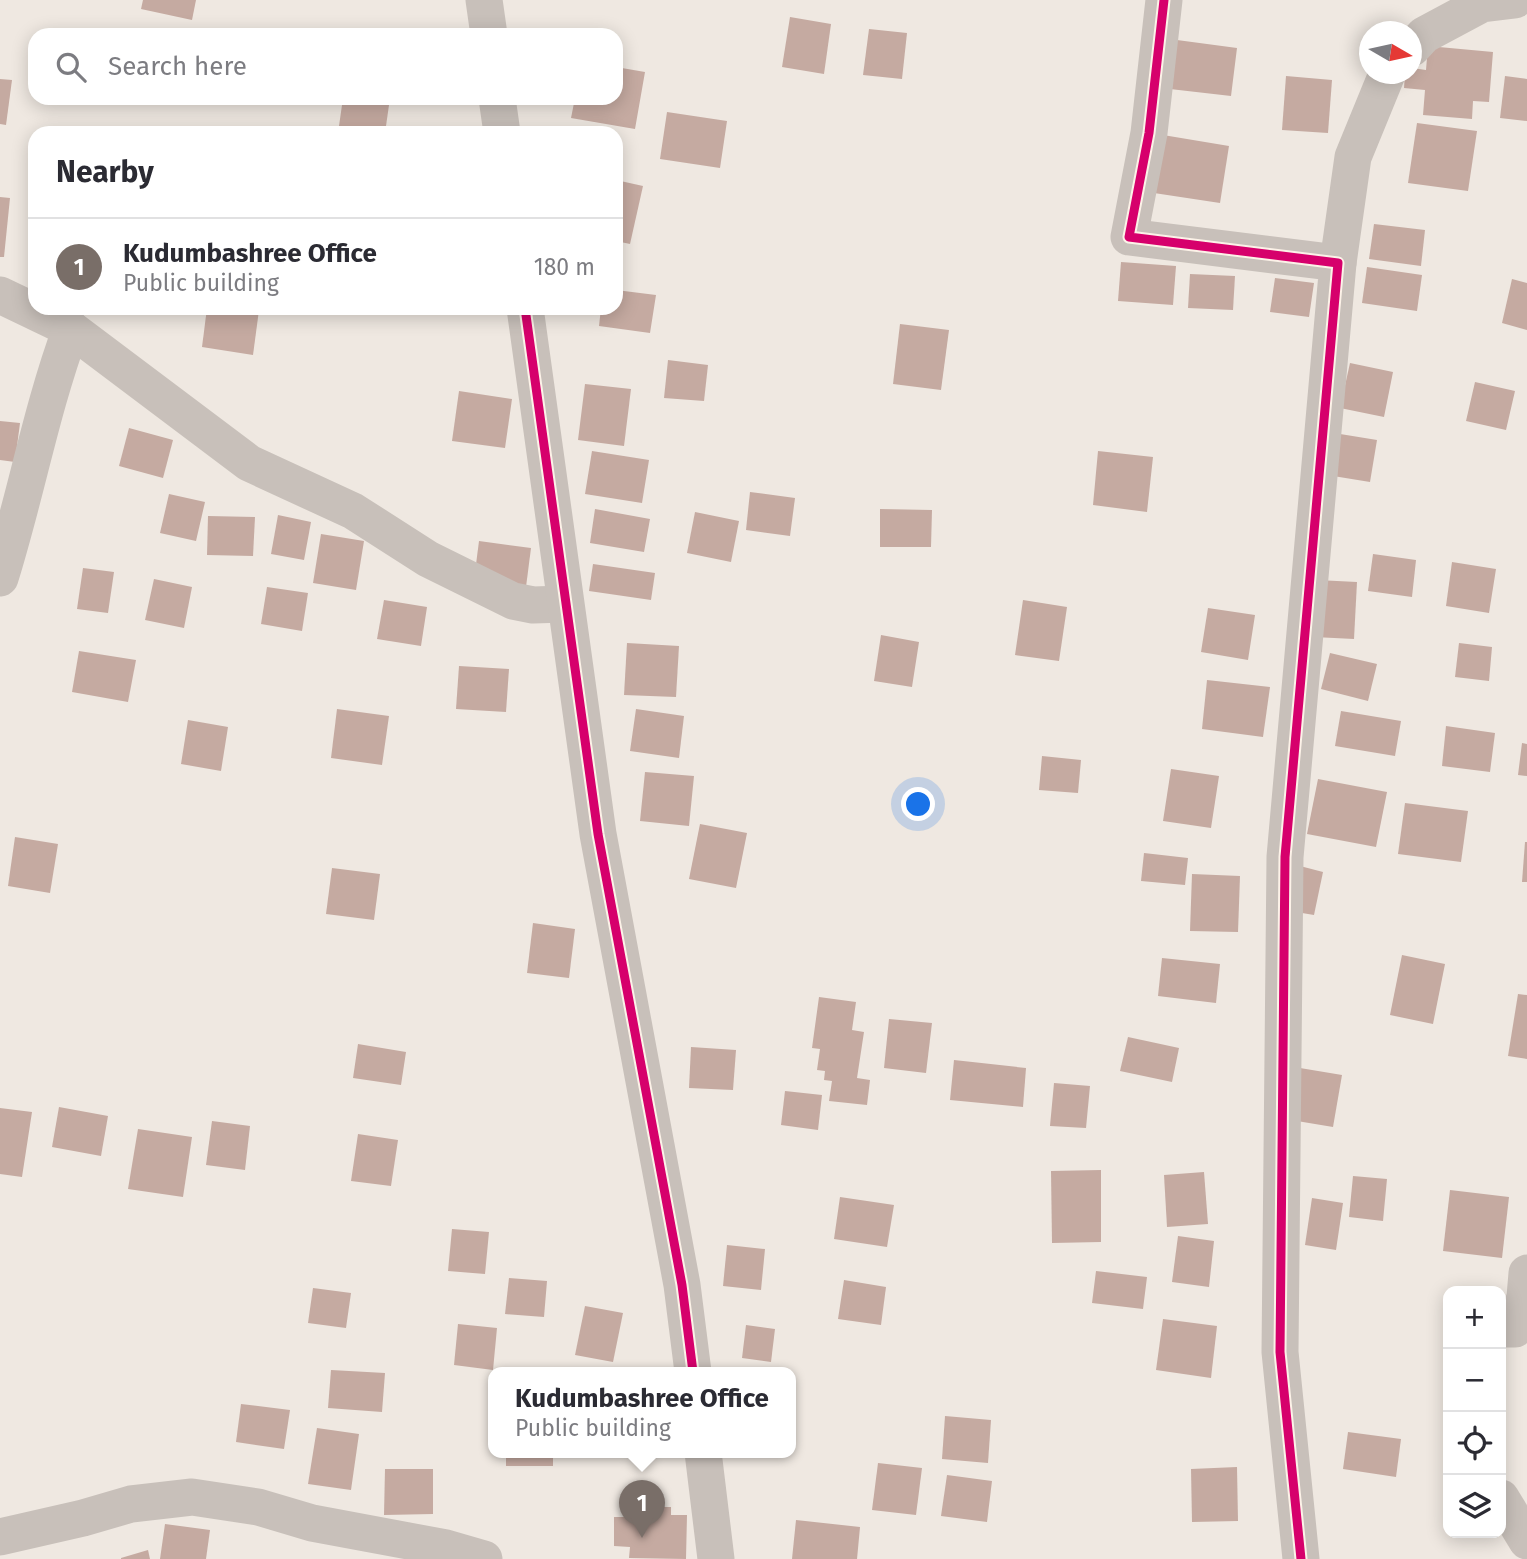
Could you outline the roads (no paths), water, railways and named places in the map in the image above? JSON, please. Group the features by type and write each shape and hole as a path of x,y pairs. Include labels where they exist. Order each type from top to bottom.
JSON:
{"street":[{"path":"484,0 488,28"},
{"path":"1164,0 1149,133 1129,237 1338,263"},
{"path":"1422,37 1482,4 1515,0"},
{"path":"1301,1559 1280,1352 1285,857 1338,263 1353,157 1383,84"},
{"path":"498,105 501,126"},
{"path":"0,295 28,308"},
{"path":"42,315 71,329 249,463 353,511 428,559 513,601 533,605 565,604"},
{"path":"526,315 598,834 682,1285 692,1367"},
{"path":"0,578 59,360 71,329"},
{"path":"1514,1330 1525,1297 1527,1273"},
{"path":"704,1458 716,1559"},
{"path":"0,1537 131,1504 192,1496 258,1507 312,1523 446,1548 484,1559"},
{"path":"1506,1506 1527,1541"}],"place":[{"name":"Kudumbashree Office","path":"642,1538"}]}
